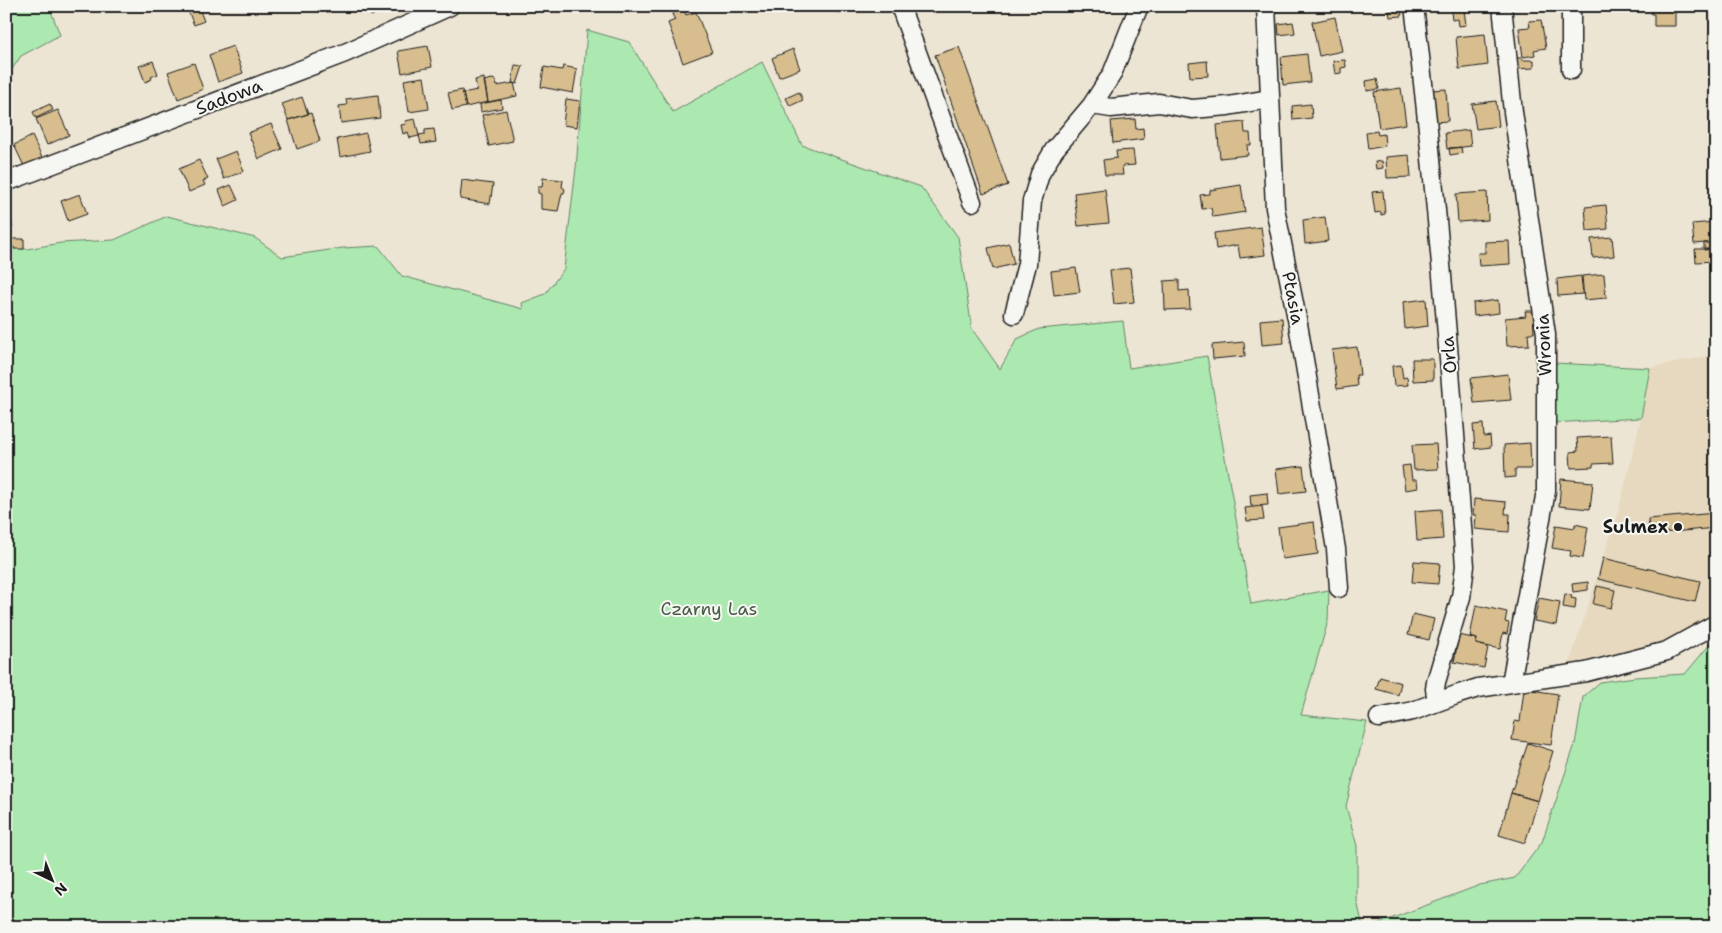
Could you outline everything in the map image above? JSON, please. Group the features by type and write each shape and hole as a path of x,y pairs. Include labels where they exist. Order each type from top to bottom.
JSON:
{"street":[{"name":"Sadowa","path":"6,182 345,53 450,6"},
{"path":"900,6 972,202"},
{"path":"1014,314 1027,264 1032,201 1040,174 1062,138 1092,105 1105,86 1118,61 1139,6"},
{"name":"Ptasia","path":"1266,6 1269,99 1276,208 1298,324 1336,549 1339,588"},
{"name":"Orla","path":"1414,6 1427,108 1465,566 1461,597 1436,682 1437,702"},
{"name":"Wronia","path":"1502,6 1513,112 1546,334 1546,491 1511,683"},
{"path":"1571,6 1571,70"},
{"path":"1092,105 1111,108 1159,103 1192,109 1228,106 1269,99"},
{"path":"1379,718 1413,711 1478,688 1586,672 1666,652 1716,624"}],"shaded area":[{"path":"1716,354 1716,610 1714,614 1671,642 1569,664 1619,509 1641,418 1650,368"}],"green space":[{"path":"6,6 49,6 60,35 21,56 6,78"},
{"name":"Czarny Las","path":"587,30 629,42 673,112 762,62 802,145 921,187 958,237 972,329 1000,369 1017,339 1039,329 1123,321 1129,368 1207,356 1251,604 1329,590 1328,621 1301,715 1367,722 1346,806 1357,846 1357,901 1363,927 6,927 6,248 27,249 61,243 114,240 167,216 255,238 282,257 343,248 378,246 402,276 523,309 522,303 545,294 564,269 576,168"},
{"path":"1554,363 1650,368 1641,418 1551,423"},
{"path":"1716,637 1716,927 1369,927 1480,885 1515,878 1542,842 1575,744 1583,697 1600,682 1635,677 1685,674"}],"building":[{"path":"186,6 198,6 204,21 194,25"},
{"path":"367,6 389,6 390,8 371,16"},
{"path":"410,6 420,6 422,9 412,13"},
{"path":"836,6 852,6 852,8 838,13"},
{"path":"1459,6 1486,6 1486,7 1459,9"},
{"path":"1652,6 1675,6 1675,26 1654,26 1654,14 1651,14"},
{"path":"1401,9 1402,16 1390,17 1389,11"},
{"path":"684,10 686,15 696,12 712,52 683,63 668,23 675,20 672,14"},
{"path":"1464,10 1466,25 1459,26 1458,19 1452,20 1451,11"},
{"path":"1335,17 1342,51 1319,56 1312,22"},
{"path":"1541,20 1546,48 1534,50 1535,55 1523,57 1519,28 1530,27 1529,21"},
{"path":"1293,22 1295,33 1279,35 1278,24"},
{"path":"1485,34 1488,65 1459,69 1456,37"},
{"path":"233,46 243,73 218,82 209,55"},
{"path":"428,46 432,67 402,73 398,51"},
{"path":"959,47 1008,185 983,194 935,55"},
{"path":"793,49 800,69 779,77 772,58"},
{"path":"1307,54 1310,82 1283,85 1281,57"},
{"path":"1515,58 1534,60 1534,68 1515,69"},
{"path":"1345,60 1346,67 1341,68 1341,73 1335,74 1333,61"},
{"path":"153,61 158,74 145,82 139,66"},
{"path":"1207,61 1208,76 1190,77 1189,63"},
{"path":"194,63 203,89 178,99 168,72"},
{"path":"515,65 523,66 517,84 512,83"},
{"path":"563,66 577,69 573,93 541,87 544,67 562,70"},
{"path":"424,77 429,109 409,112 404,80"},
{"path":"484,78 488,102 466,107 463,93 477,90 475,80"},
{"path":"1377,79 1379,89 1367,91 1366,81"},
{"path":"495,80 497,86 514,83 517,96 488,102 484,81"},
{"path":"1401,88 1406,124 1379,128 1374,92"},
{"path":"1446,89 1448,121 1434,122 1432,90"},
{"path":"462,90 466,107 452,110 448,93"},
{"path":"799,92 803,100 790,106 786,98"},
{"path":"378,95 380,118 341,123 339,106 347,105 346,99"},
{"path":"302,97 308,114 288,120 282,104"},
{"path":"566,99 580,101 577,127 563,125"},
{"path":"501,100 502,108 481,112 480,104"},
{"path":"1496,101 1499,126 1476,129 1472,104"},
{"path":"50,104 53,110 36,118 33,112"},
{"path":"1311,104 1312,118 1293,120 1292,106"},
{"path":"58,110 69,135 47,145 36,119"},
{"path":"506,110 513,141 489,146 482,115"},
{"path":"311,113 320,141 297,149 288,120"},
{"path":"415,119 419,136 410,138 408,132 403,134 401,125 406,124 405,121"},
{"path":"1135,119 1136,129 1143,128 1144,139 1113,143 1111,121"},
{"path":"1244,122 1245,133 1250,133 1251,145 1247,145 1248,155 1220,158 1217,125"},
{"path":"271,124 282,149 259,159 248,133"},
{"path":"434,129 436,142 421,144 419,135 425,134 425,130"},
{"path":"1469,130 1471,146 1447,149 1445,133"},
{"path":"1377,131 1378,135 1384,134 1385,146 1368,149 1366,133"},
{"path":"366,133 370,151 340,157 337,139"},
{"path":"32,136 43,160 25,168 14,145"},
{"path":"1461,147 1462,153 1450,155 1449,148"},
{"path":"1133,150 1135,165 1122,166 1123,175 1105,175 1103,160 1117,158 1116,151"},
{"path":"236,151 244,171 224,179 216,159"},
{"path":"1409,155 1411,177 1387,178 1386,157"},
{"path":"199,160 208,179 203,181 205,185 189,192 179,169"},
{"path":"1382,161 1383,168 1376,169 1375,162"},
{"path":"543,178 563,180 562,187 565,189 564,193 562,193 558,211 541,209 541,194 538,193 538,187 542,187"},
{"path":"462,180 493,184 490,204 460,199"},
{"path":"231,185 238,200 225,206 219,190"},
{"path":"1241,185 1245,212 1213,217 1211,208 1202,209 1200,195 1210,194 1210,190"},
{"path":"1105,189 1109,223 1078,226 1074,193"},
{"path":"1383,191 1385,214 1381,215 1381,212 1375,213 1372,192"},
{"path":"1487,192 1488,220 1458,222 1456,194"},
{"path":"80,194 87,214 68,221 61,201"},
{"path":"1606,205 1608,229 1587,231 1585,207"},
{"path":"6,208 13,227 6,229"},
{"path":"1325,217 1328,241 1305,244 1303,220"},
{"path":"1715,222 1716,242 1694,244 1692,224"},
{"path":"1261,227 1265,255 1240,258 1238,245 1216,249 1214,233"},
{"path":"1612,237 1614,256 1593,258 1591,239"},
{"path":"6,239 24,239 24,249 6,247"},
{"path":"1509,241 1510,264 1479,266 1478,253 1485,253 1485,242"},
{"path":"1716,242 1715,258 1714,249 1704,250 1704,243"},
{"path":"1009,243 1014,264 993,269 988,248"},
{"path":"1695,249 1714,249 1716,261 1696,262"},
{"path":"1076,268 1080,292 1054,295 1051,271"},
{"path":"1130,268 1134,302 1114,304 1110,270"},
{"path":"1604,274 1606,298 1584,300 1582,276"},
{"path":"1581,276 1583,294 1558,296 1557,279"},
{"path":"1179,280 1179,291 1189,290 1190,309 1165,310 1164,281"},
{"path":"1426,299 1428,326 1405,329 1403,302"},
{"path":"1498,300 1499,313 1474,316 1473,303"},
{"path":"1525,311 1533,311 1534,333 1528,333 1529,345 1507,346 1505,318 1526,316"},
{"path":"1282,318 1284,343 1262,345 1260,320"},
{"path":"1244,342 1245,356 1213,359 1212,345"},
{"path":"1357,347 1360,375 1356,375 1357,386 1337,389 1332,350"},
{"path":"1412,359 1433,359 1433,380 1413,381"},
{"path":"1401,365 1403,378 1407,377 1408,385 1394,386 1392,366"},
{"path":"1508,374 1511,400 1474,403 1471,378"},
{"path":"1483,424 1484,437 1490,436 1491,447 1475,449 1473,425"},
{"path":"1611,436 1613,463 1593,464 1593,467 1571,468 1570,452 1578,451 1577,438"},
{"path":"1530,443 1531,469 1515,469 1515,477 1505,478 1504,445"},
{"path":"1436,444 1438,469 1414,470 1412,445"},
{"path":"1410,465 1412,480 1417,480 1418,488 1405,490 1402,466"},
{"path":"1303,466 1306,491 1279,494 1276,469"},
{"path":"1561,479 1593,482 1590,509 1559,506"},
{"path":"1267,493 1268,505 1251,506 1250,495"},
{"path":"1474,499 1506,502 1505,514 1510,514 1509,532 1475,529 1476,515 1473,515"},
{"path":"1262,506 1264,520 1247,521 1245,508"},
{"path":"1441,509 1443,539 1417,541 1415,511"},
{"path":"1716,513 1716,528 1650,534 1648,519"},
{"path":"1314,522 1318,554 1282,559 1278,527"},
{"path":"1575,524 1588,527 1583,558 1570,556 1571,551 1552,548 1556,525 1575,528"},
{"path":"1603,558 1700,581 1695,602 1598,579"},
{"path":"1414,561 1440,563 1438,584 1412,582"},
{"path":"1588,582 1588,590 1573,592 1572,584"},
{"path":"1597,586 1615,590 1611,608 1593,604"},
{"path":"1565,594 1572,595 1571,598 1576,599 1575,609 1563,607"},
{"path":"1539,598 1560,602 1556,625 1534,621"},
{"path":"1476,605 1507,612 1505,622 1509,623 1507,634 1503,633 1500,649 1476,644 1477,639 1470,637"},
{"path":"1413,614 1434,619 1429,640 1408,635"},
{"path":"1459,635 1477,639 1476,644 1488,647 1484,668 1454,662"},
{"path":"1380,677 1401,683 1398,695 1376,689"},
{"path":"1524,689 1558,694 1551,745 1512,740 1515,721 1520,722"},
{"path":"1528,743 1553,751 1538,801 1511,793"},
{"path":"1511,793 1538,801 1525,843 1499,835"}],"place":[{"name":"Sulmex","path":"1678,527"}]}
